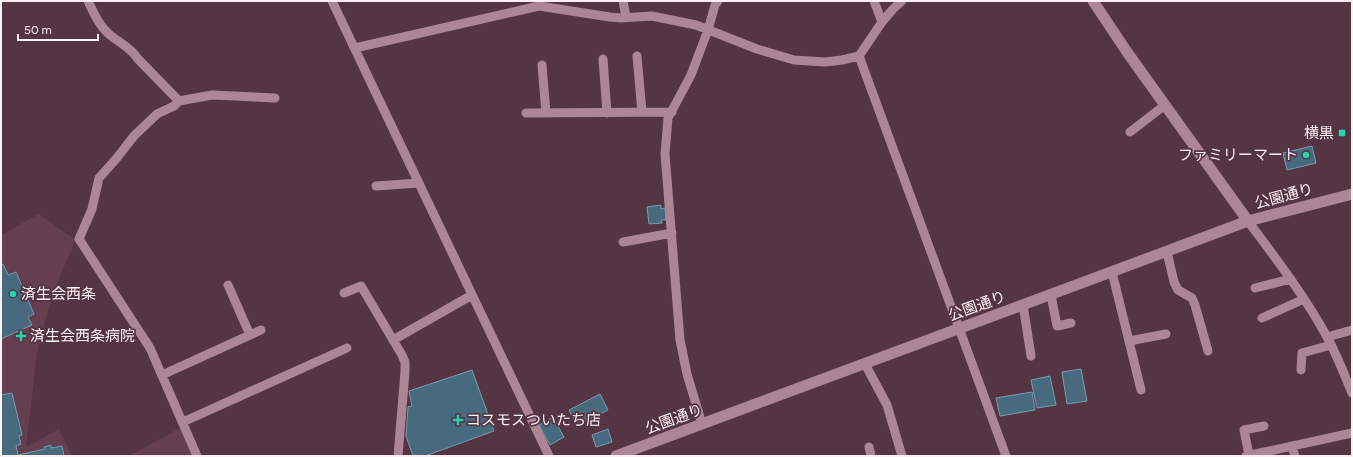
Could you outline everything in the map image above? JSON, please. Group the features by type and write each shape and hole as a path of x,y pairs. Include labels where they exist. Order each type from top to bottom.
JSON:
{"street":[{"path":"88,1 100,25 109,34 133,51 138,59 179,101"},
{"path":"332,1 549,456"},
{"path":"623,1 626,18"},
{"path":"702,424 687,374 680,340 665,154 668,118 691,76 708,30 715,5 718,1"},
{"path":"874,1 882,22"},
{"path":"355,48 536,4 602,16 626,18 652,16 696,25 757,49 794,60 825,62 859,56 882,22 902,1"},
{"path":"1093,1 1165,105 1291,279 1329,341 1352,393"},
{"path":"637,56 642,112"},
{"path":"859,56 1006,456"},
{"path":"603,59 607,112"},
{"path":"542,65 546,113"},
{"path":"198,456 150,348 79,239 92,209 99,178 145,125 157,114 174,106 179,101 212,95 275,98"},
{"path":"1130,132 1165,105"},
{"path":"526,113 672,112"},
{"path":"376,186 418,183"},
{"name":"公園通り","path":"616,456 1248,221 1352,194"},
{"path":"623,242 672,233"},
{"path":"1167,252 1174,282 1178,290 1192,298 1195,305 1208,351"},
{"path":"1112,272 1141,390"},
{"path":"1255,288 1291,279"},
{"path":"228,285 250,335"},
{"path":"344,293 361,286 394,340 405,362 406,372 398,456"},
{"path":"394,340 472,295"},
{"path":"1050,295 1057,326 1071,323"},
{"path":"1262,318 1304,299"},
{"path":"1023,305 1031,356"},
{"path":"162,375 260,330"},
{"path":"1301,370 1302,353 1352,330"},
{"path":"1129,342 1166,334"},
{"path":"183,422 347,348"},
{"path":"865,364 887,405 902,456"},
{"path":"1264,426 1244,430 1247,456 1352,433"},
{"path":"1292,446 1295,456"}],"shaded area":[{"name":"済生会西条病院","path":"39,214 76,240 59,278 37,352 26,447 59,429 72,456 1,456 1,235"},
{"path":"180,428 192,456 129,456"}],"building":[{"path":"1312,146 1316,163 1287,170 1283,153"},
{"path":"661,205 661,209 665,208 666,220 661,220 662,223 649,224 647,207"},
{"name":"済生会西条","path":"3,264 8,275 16,272 34,314 28,317 32,325 1,339 1,265"},
{"path":"1081,369 1087,401 1067,404 1062,372"},
{"path":"472,370 494,431 425,456 413,456 406,436 408,407 412,406 409,391"},
{"path":"1050,376 1056,405 1037,408 1031,380"},
{"path":"1032,392 1035,410 1000,416 996,398"},
{"path":"12,393 22,435 19,436 21,444 16,446 18,455 45,449 44,447 51,445 51,448 62,446 64,456 1,456 1,395"},
{"path":"600,394 608,410 577,426 569,410"},
{"path":"553,417 564,437 550,445 539,425"},
{"path":"608,429 612,442 596,447 592,435"}],"place":[{"name":"横黒","path":"1342,133"},
{"name":"ファミリーマート","path":"1306,155"},
{"name":"済生会西条","path":"13,294"},
{"name":"済生会西条病院","path":"21,336"},
{"name":"コスモスついたち店","path":"458,420"}]}
